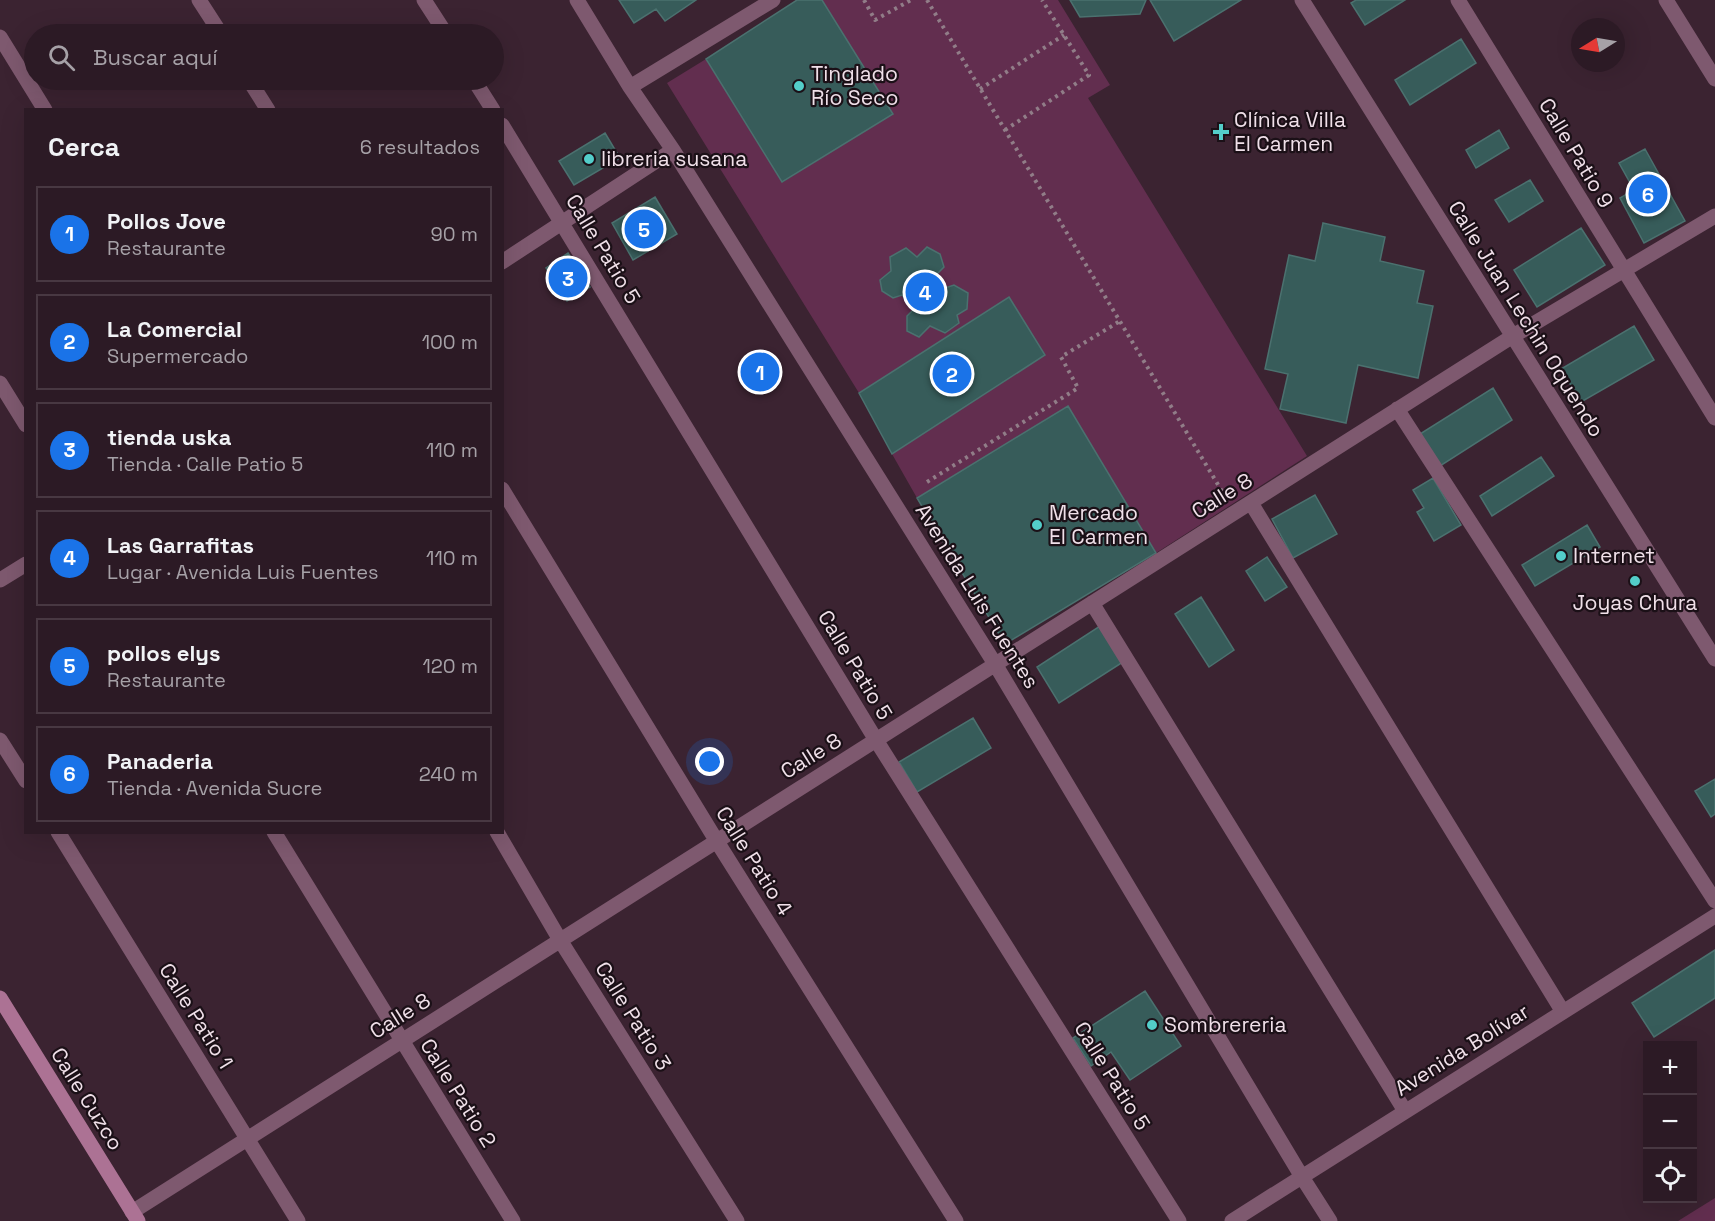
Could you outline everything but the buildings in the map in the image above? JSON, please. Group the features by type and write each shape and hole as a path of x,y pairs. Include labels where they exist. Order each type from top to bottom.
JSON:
{"street":[{"path":"199,0 215,24"},
{"path":"424,0 440,24"},
{"name":"Avenida Luis Fuentes","path":"577,0 996,664 1330,1221"},
{"path":"630,87 773,0"},
{"name":"Calle Juan Lechin Oquendo","path":"1302,0 1715,659"},
{"name":"Calle Patio 9","path":"1458,0 1715,418"},
{"path":"1666,0 1715,79"},
{"path":"0,38 24,76"},
{"path":"32,90 44,108"},
{"path":"255,90 266,108"},
{"path":"480,90 492,108"},
{"name":"Calle Patio 5","path":"504,128 564,223 876,740 1179,1221"},
{"path":"504,261 672,150"},
{"name":"Calle 8","path":"135,1216 247,1138 716,840 1513,336 1715,216"},
{"path":"0,383 24,421"},
{"path":"1397,410 1715,901"},
{"name":"Calle Patio 4","path":"504,492 716,840 956,1221"},
{"path":"1251,503 1563,1012"},
{"path":"0,580 24,565"},
{"path":"1092,603 1405,1111"},
{"path":"0,740 24,778"},
{"name":"Calle Patio 1","path":"59,834 298,1221"},
{"name":"Calle Patio 2","path":"275,834 513,1221"},
{"name":"Calle Patio 3","path":"498,834 560,940 737,1221"},
{"name":"Avenida Bolívar","path":"1232,1221 1715,916"},
{"name":"Calle Cuzco","path":"0,998 135,1216"}],"path":[{"path":"864,0 875,20 911,0"},
{"path":"927,0 1228,502"},
{"path":"1005,130 1089,75 1042,0"},
{"path":"980,89 1064,35"},
{"path":"927,482 1078,388 1061,357 1120,321"}],"shaded area":[{"path":"822,0 1058,0 1110,85 1088,98 1307,456 1156,553 1068,406 917,498 892,454 1045,355 1009,297 859,393 667,83 706,59 783,182 892,114"},
{"path":"1715,1198 1715,1221 1678,1221"}],"place":[{"name":"Tinglado Río Seco","path":"799,86"},
{"name":"Clínica Villa El Carmen","path":"1221,132"},
{"name":"libreria susana","path":"589,159"},
{"name":"Panaderia","path":"1648,194"},
{"name":"pollos elys","path":"644,229"},
{"name":"tienda uska","path":"568,278"},
{"name":"Las Garrafitas","path":"925,292"},
{"name":"Pollos Jove","path":"760,372"},
{"name":"La Comercial","path":"952,374"},
{"name":"Mercado El Carmen","path":"1037,525"},
{"name":"Internet","path":"1561,556"},
{"name":"Joyas Chura","path":"1635,581"},
{"name":"Sombrereria","path":"1152,1025"}]}
